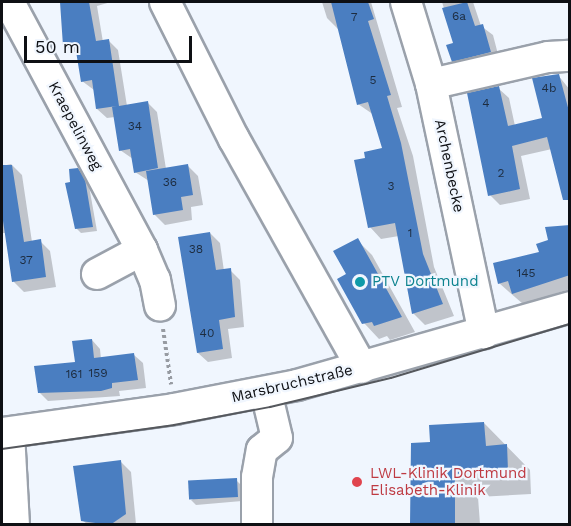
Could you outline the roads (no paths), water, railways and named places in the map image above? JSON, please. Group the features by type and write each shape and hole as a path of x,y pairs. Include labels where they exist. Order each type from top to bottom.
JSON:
{"street":[{"name":"Kraepelinweg","path":"9,2 142,250 155,280 160,306"},
{"path":"165,2 234,139 362,368"},
{"name":"Archenbecke","path":"406,2 431,84 484,333"},
{"path":"431,84 548,57 570,56"},
{"path":"97,273 142,250"},
{"name":"Marsbruchstraße","path":"14,525 5,433 174,409 266,392 362,368 570,307"},
{"path":"257,525 257,477 261,450 277,438 266,392"}],"tram line":[{"path":"2,449 174,425 270,407 391,378 570,324"}],"place":[{"name":"PTV Dortmund","path":"360,282"},
{"name":"LWL-Klinik Dortmund Elisabeth-Klinik","path":"357,482"}]}
